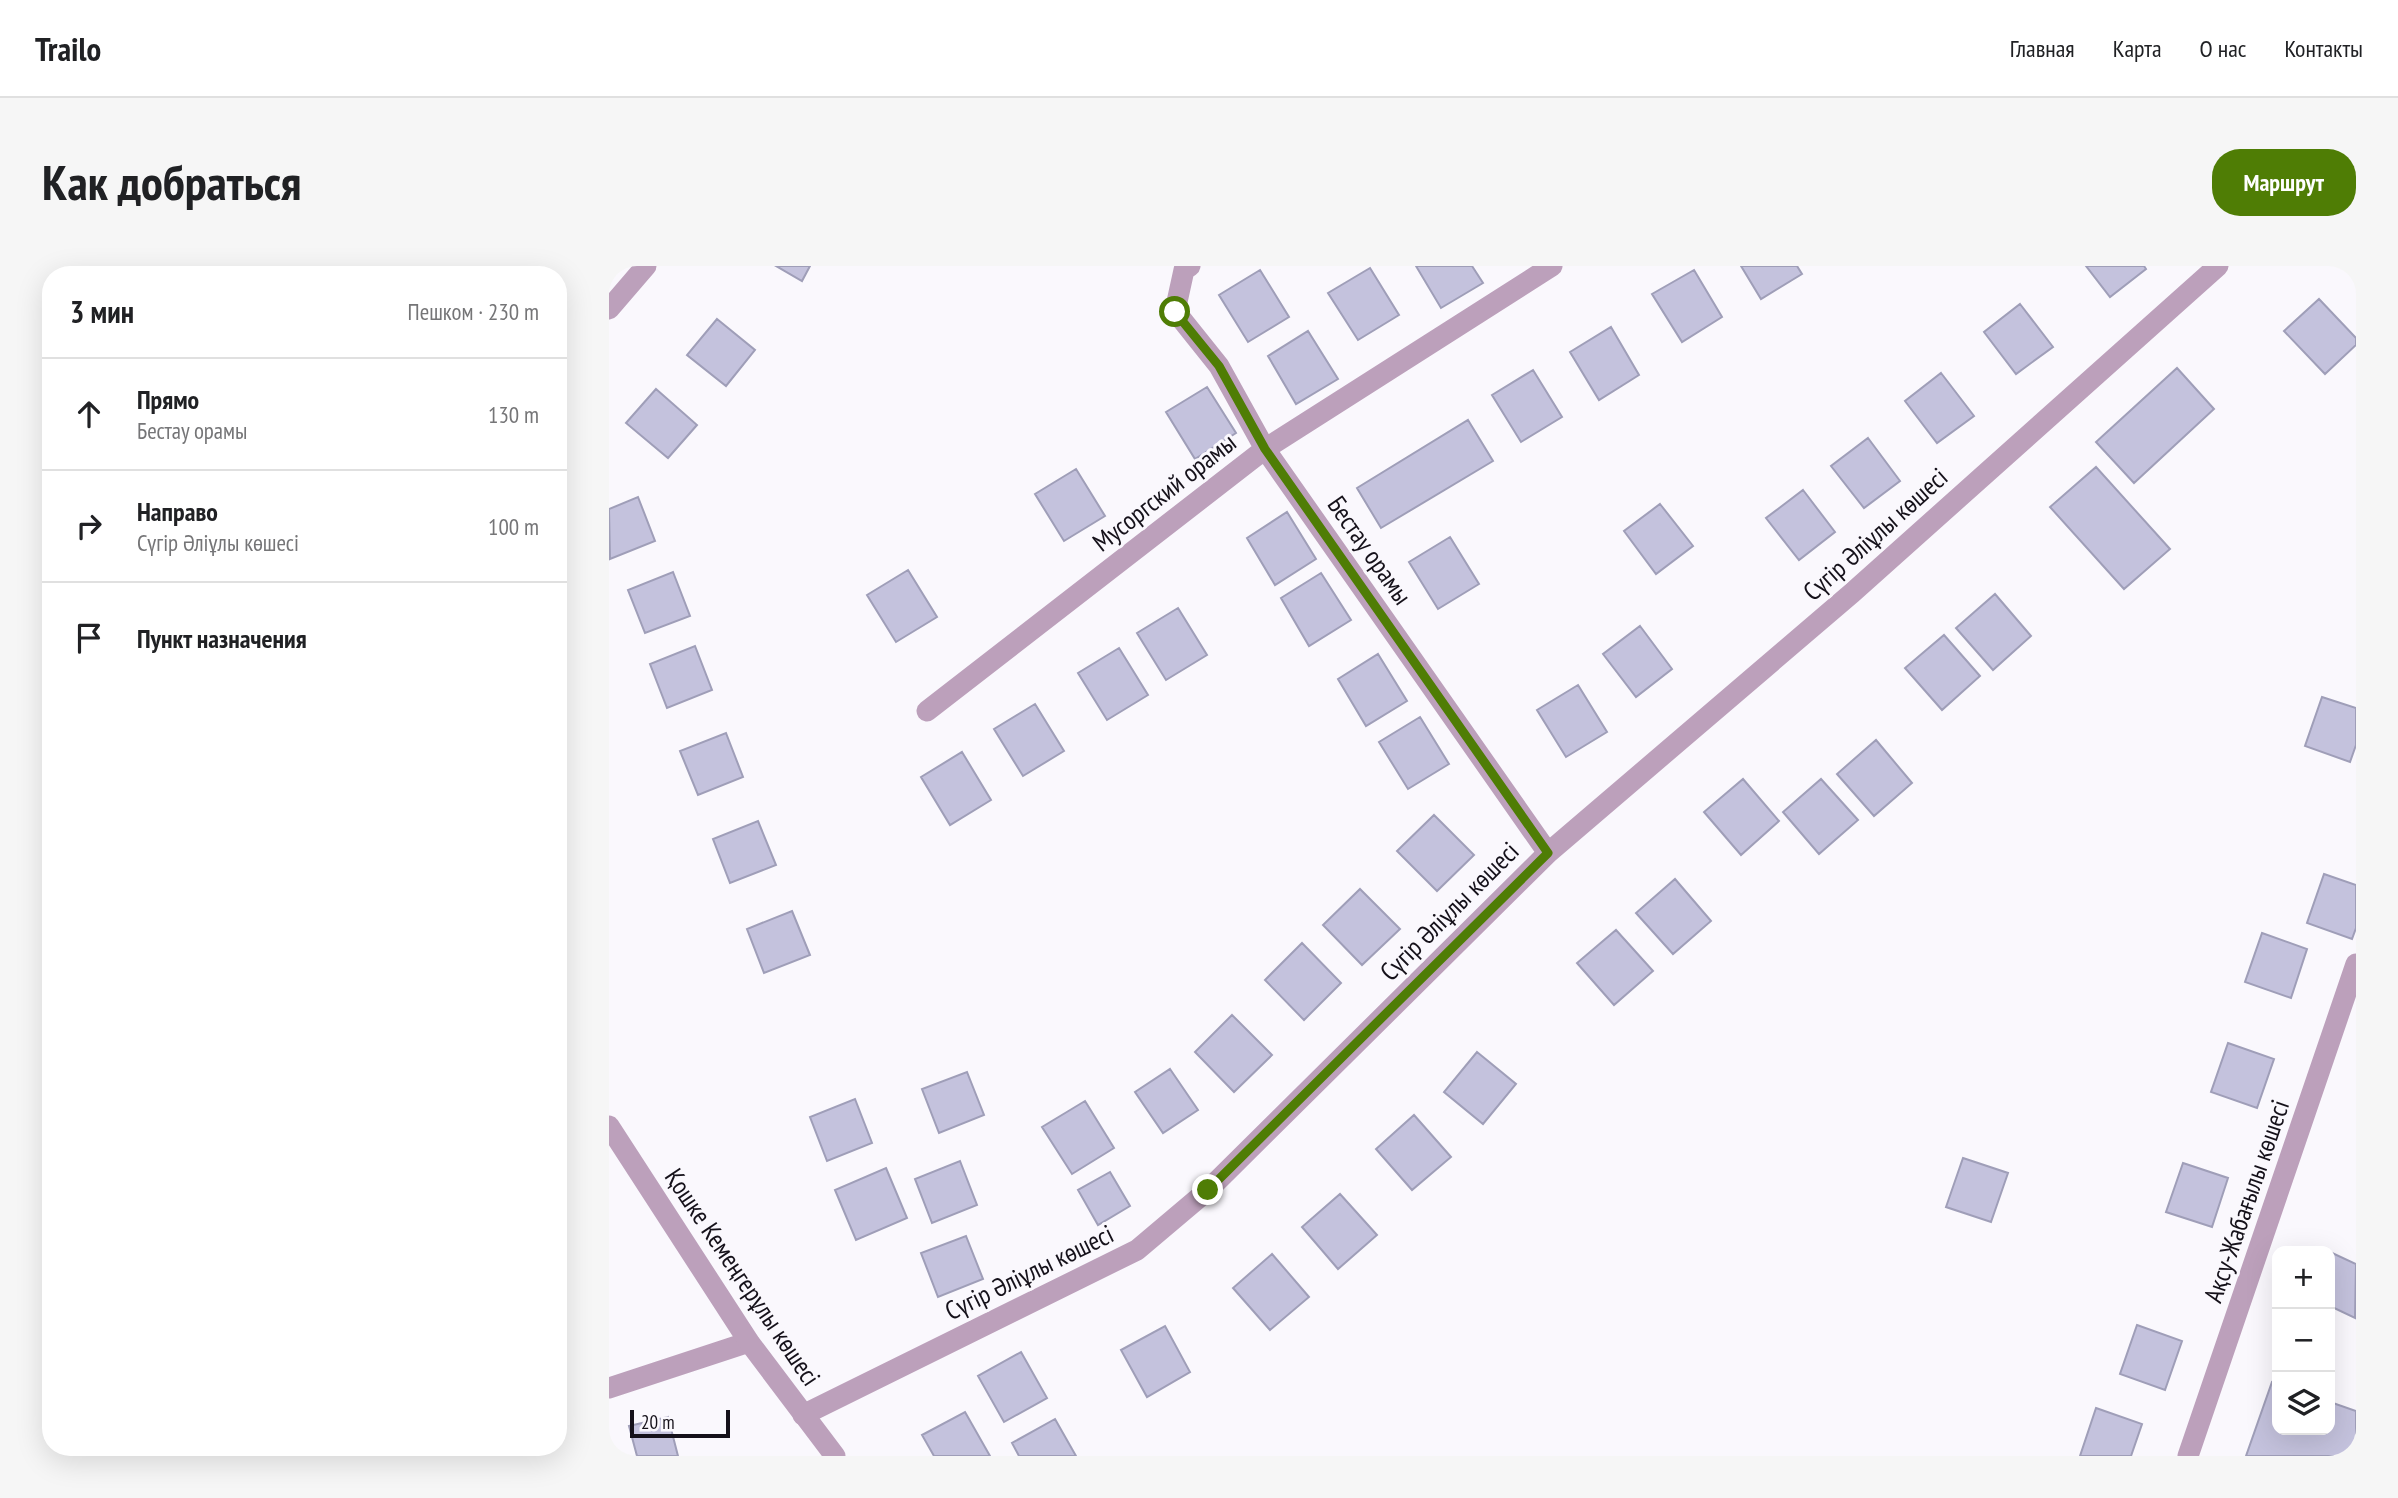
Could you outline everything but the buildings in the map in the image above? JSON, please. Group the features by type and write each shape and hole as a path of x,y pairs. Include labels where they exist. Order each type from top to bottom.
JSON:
{"street":[{"path":"609,309 646,266"},
{"name":"Мусоргский орамы","path":"927,710 1265,449 1552,266"},
{"name":"Сүгір Әліұлы көшесі","path":"803,1415 1137,1250 1208,1190 1548,853 1852,593 2218,266"},
{"name":"Бестау орамы","path":"1187,268 1175,312 1219,366 1265,449 1548,853"},
{"name":"Ақсу-Жабағылы көшесі","path":"2188,1456 2356,964"},
{"name":"Қошке Кемеңгерұлы көшесі","path":"609,1126 749,1342 835,1456"},
{"path":"609,1388 749,1342"}],"route":[{"path":"1175,312 1219,366 1265,449 1548,853 1208,1190"}]}
